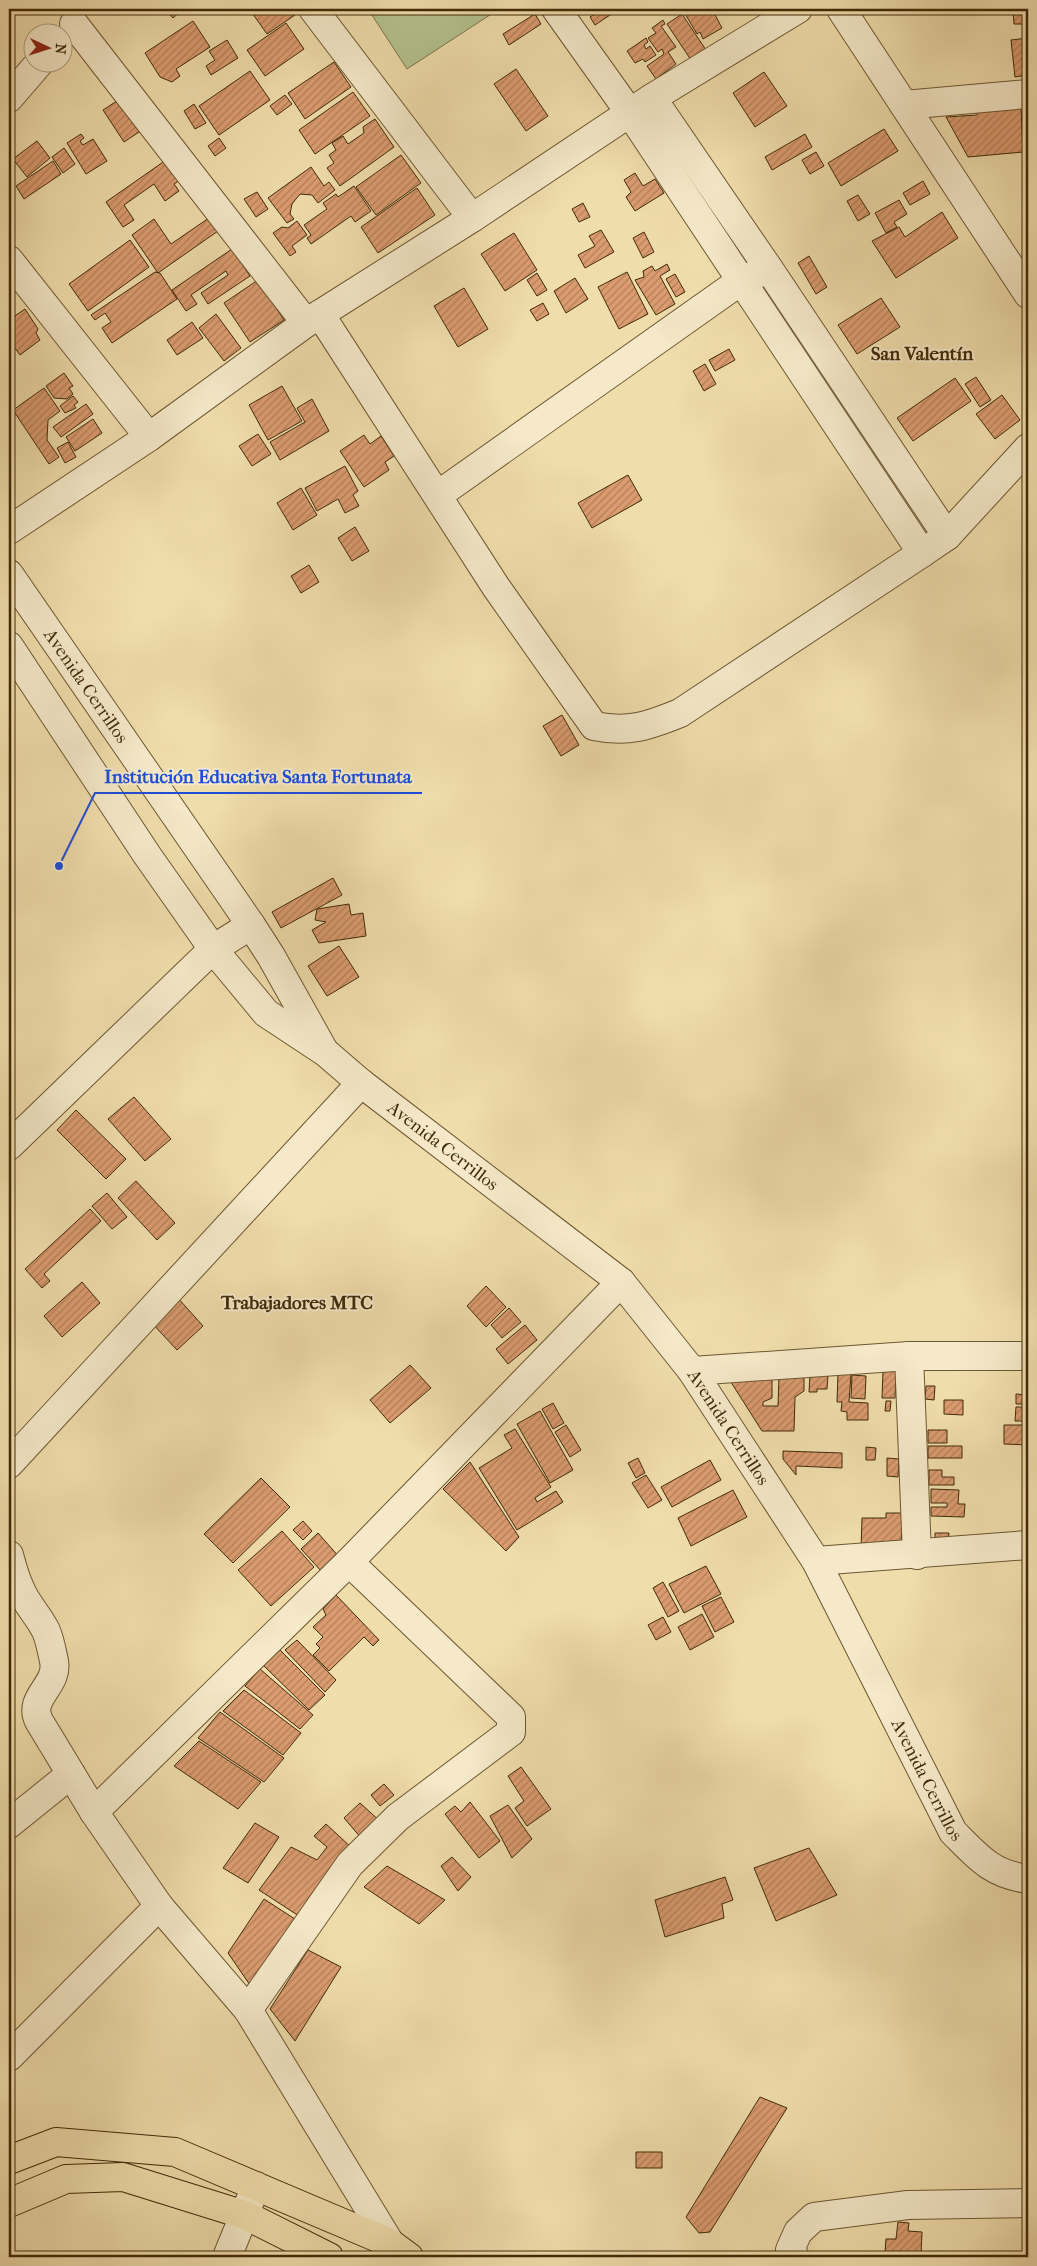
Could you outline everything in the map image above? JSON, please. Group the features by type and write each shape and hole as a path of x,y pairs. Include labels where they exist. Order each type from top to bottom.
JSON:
{"main road":[{"path":"9,2160 56,2142 175,2152 256,2186 397,2252"},
{"path":"123,2177 125,2147"},
{"path":"9,2203 66,2179 123,2177 245,2215 329,2257"}],"street":[{"path":"313,9 472,218"},
{"path":"556,9 630,113 922,553"},
{"path":"841,9 1028,294"},
{"path":"9,530 149,437 313,318 472,218 652,98 791,11"},
{"path":"75,23 313,318 438,495 496,587 594,726 613,730 638,728 680,713 947,536 1028,448"},
{"path":"9,98 31,72"},
{"path":"904,105 1028,94"},
{"path":"652,98 769,269 947,536"},
{"path":"9,260 149,437"},
{"path":"438,495 742,280 769,269"},
{"name":"Avenida Cerrillos","path":"9,574 272,956 325,1052"},
{"name":"Avenida Cerrillos","path":"9,646 147,855 213,950 266,1013 325,1052 361,1084 621,1282 692,1371 816,1561 954,1832 984,1863 1009,1876 1028,1878"},
{"path":"9,1146 213,950 251,925"},
{"path":"9,1464 361,1084"},
{"path":"94,1812 349,1562 621,1282"},
{"path":"909,1356 917,1555"},
{"path":"692,1371 909,1356 1028,1356"},
{"path":"816,1561 917,1555 1028,1545"},
{"path":"9,1555 20,1589 47,1632 55,1664 51,1682 39,1697 35,1714 94,1812 159,1906 248,2010 397,2252"},
{"path":"248,2010 350,1864 398,1818 511,1732 511,1717 349,1562"},
{"path":"9,1824 71,1774"},
{"path":"9,2057 159,1906"},
{"path":"227,2257 256,2186"},
{"path":"795,2257 790,2250 798,2232 814,2217 908,2205 1028,2203"}],"green space":[{"path":"368,9 499,9 407,69"}],"building":[{"path":"165,9 183,9 173,18"},
{"path":"291,9 295,15 267,34 250,10"},
{"path":"602,9 619,9 595,25 590,17"},
{"path":"673,9 685,9 676,14"},
{"path":"689,9 712,9 722,28 703,39 700,32 697,34 684,12"},
{"path":"1025,9 1025,24 1014,24 1013,10"},
{"path":"535,14 541,24 509,45 503,34"},
{"path":"682,14 708,53 693,63 667,24"},
{"path":"663,20 665,24 661,26 676,47 668,52 676,64 656,79 647,66 664,54 662,49 658,52 648,38 656,33 652,28"},
{"path":"193,21 210,47 176,69 180,76 172,82 160,77 145,53"},
{"path":"286,23 304,49 265,76 247,50"},
{"path":"646,38 648,42 644,45 646,49 650,46 656,55 645,62 643,59 635,63 627,51"},
{"path":"1028,38 1028,75 1015,77 1011,40"},
{"path":"227,40 238,58 211,75 206,66 215,60 209,51"},
{"path":"334,62 351,87 305,119 288,93"},
{"path":"516,69 548,116 526,131 494,84"},
{"path":"250,71 270,100 219,135 199,106"},
{"path":"764,72 787,106 755,127 733,93"},
{"path":"353,92 370,116 315,154 299,130"},
{"path":"285,95 292,104 277,115 270,106"},
{"path":"120,99 142,130 124,142 103,110"},
{"path":"194,104 206,123 195,129 184,111"},
{"path":"980,107 1021,107 1023,152 968,157 946,117 977,115"},
{"path":"375,119 394,147 340,186 327,168 334,163 329,155 336,150 332,143 343,136 348,144 364,133 363,127"},
{"path":"884,129 898,151 841,186 828,163"},
{"path":"81,134 84,138 80,141 83,145 93,139 107,161 86,174 67,143"},
{"path":"805,134 812,147 772,170 765,157"},
{"path":"219,138 226,148 215,156 208,146"},
{"path":"37,141 50,158 27,177 13,159"},
{"path":"64,148 75,164 63,173 52,157"},
{"path":"816,152 824,166 810,174 802,160"},
{"path":"401,155 421,183 376,215 356,187"},
{"path":"166,160 180,180 174,184 179,191 165,201 154,184 124,205 134,220 123,227 106,202"},
{"path":"53,161 61,174 24,199 16,186"},
{"path":"311,167 324,186 329,182 335,190 318,203 312,195 300,194 292,204 290,214 294,219 287,223 268,198"},
{"path":"635,173 643,186 655,179 664,193 635,211 626,197 631,192 624,180"},
{"path":"9,177 14,185 9,189"},
{"path":"923,181 930,194 910,205 903,193"},
{"path":"354,186 371,211 355,222 351,216 311,244 307,238 311,235 304,225 327,209 323,203 336,194 338,197"},
{"path":"417,188 435,215 378,253 361,227"},
{"path":"257,192 268,209 256,217 244,199"},
{"path":"858,195 870,214 858,221 847,201"},
{"path":"899,200 907,214 894,222 897,227 886,233 875,213"},
{"path":"583,203 590,217 579,222 572,209"},
{"path":"942,212 958,238 896,278 872,241 899,227 905,237"},
{"path":"209,218 218,231 158,273 132,235 154,219 171,244"},
{"path":"297,221 307,235 292,246 296,252 290,256 273,233 282,227 288,228"},
{"path":"601,230 614,252 585,268 578,255 595,246 589,236"},
{"path":"644,232 654,252 643,258 633,238"},
{"path":"514,233 537,270 505,291 481,254"},
{"path":"130,240 149,267 88,311 69,284"},
{"path":"232,249 250,276 208,304 201,293 228,275 226,271 191,295 197,304 186,311 172,290"},
{"path":"809,256 827,287 816,294 798,263"},
{"path":"667,264 670,270 660,276 675,304 656,315 635,280 644,277 643,271 652,266 655,271"},
{"path":"155,272 160,273 177,299 112,343 102,328 111,322 105,313 95,320 91,315"},
{"path":"627,272 648,314 619,329 598,287"},
{"path":"537,273 547,290 537,296 527,280"},
{"path":"675,274 685,292 676,297 666,279"},
{"path":"575,278 588,299 566,313 554,291"},
{"path":"258,280 284,320 250,342 224,303"},
{"path":"464,288 488,329 458,347 434,306"},
{"path":"881,298 900,327 857,354 838,325"},
{"path":"543,303 549,314 537,321 530,310"},
{"path":"25,309 38,329 36,333 40,340 20,355 15,348 9,353 9,320"},
{"path":"216,314 241,348 224,361 199,328"},
{"path":"192,322 203,338 177,355 167,340"},
{"path":"729,349 735,360 715,371 709,360"},
{"path":"705,364 716,384 704,391 693,371"},
{"path":"64,373 73,386 69,388 73,394 67,399 54,398 46,386"},
{"path":"976,377 991,400 980,407 965,384"},
{"path":"955,378 971,401 913,441 897,418"},
{"path":"282,386 302,421 268,440 249,405"},
{"path":"44,388 60,411 48,420 47,440 59,457 49,464 13,410"},
{"path":"1002,395 1020,420 995,439 976,414"},
{"path":"73,396 78,402 74,405 76,408 65,413 60,406"},
{"path":"312,399 329,431 280,460 270,442 305,422 297,408"},
{"path":"86,404 93,414 61,437 53,427"},
{"path":"93,419 102,433 75,451 66,437"},
{"path":"258,434 271,454 252,466 239,446"},
{"path":"364,435 370,444 381,436 394,456 385,462 389,470 364,487 340,451"},
{"path":"68,442 76,457 65,463 57,448"},
{"path":"345,466 358,491 353,495 359,506 345,513 338,499 317,511 305,488"},
{"path":"628,475 642,500 592,528 578,503"},
{"path":"301,488 317,515 293,530 277,503"},
{"path":"355,527 369,551 352,561 338,538"},
{"path":"309,565 319,582 301,593 291,576"},
{"path":"562,715 579,745 561,756 543,726"},
{"path":"333,878 342,895 281,928 272,912"},
{"path":"349,904 351,915 363,913 366,936 319,943 312,930 326,922 315,920 317,909"},
{"path":"339,946 359,977 327,996 308,966"},
{"path":"134,1097 171,1139 145,1161 108,1119"},
{"path":"76,1110 126,1159 106,1179 57,1130"},
{"path":"136,1181 175,1223 157,1240 118,1198"},
{"path":"107,1193 127,1217 112,1229 92,1206"},
{"path":"90,1209 101,1221 44,1274 50,1281 42,1288 25,1269"},
{"path":"82,1282 100,1303 62,1337 44,1316"},
{"path":"486,1286 506,1307 486,1327 467,1306"},
{"path":"177,1297 203,1326 177,1350 150,1321"},
{"path":"509,1308 521,1322 502,1338 491,1325"},
{"path":"525,1325 537,1340 508,1364 496,1349"},
{"path":"410,1365 431,1388 390,1423 370,1400"},
{"path":"1028,1365 1028,1380 1024,1380 1023,1366"},
{"path":"883,1371 896,1371 895,1398 882,1398"},
{"path":"810,1374 828,1375 827,1389 817,1389 817,1392 809,1392"},
{"path":"838,1374 851,1374 849,1402 868,1403 868,1420 847,1420 847,1412 841,1411 842,1402 837,1402"},
{"path":"852,1375 866,1376 865,1399 851,1398"},
{"path":"779,1376 804,1377 804,1391 795,1397 794,1431 762,1431 729,1379 772,1379 772,1398 763,1402 763,1406 778,1406"},
{"path":"926,1386 935,1386 934,1400 925,1399"},
{"path":"1016,1394 1028,1395 1028,1404 1016,1404"},
{"path":"944,1400 963,1400 963,1415 944,1414"},
{"path":"886,1401 891,1401 890,1411 885,1411"},
{"path":"553,1403 564,1423 553,1429 542,1409"},
{"path":"1016,1407 1028,1407 1028,1421 1015,1421"},
{"path":"540,1411 573,1470 550,1483 517,1424"},
{"path":"566,1425 581,1450 570,1457 555,1432"},
{"path":"1004,1425 1028,1425 1028,1445 1004,1444"},
{"path":"515,1429 551,1487 535,1498 537,1502 556,1491 563,1502 517,1530 479,1468 512,1448 504,1435"},
{"path":"928,1430 947,1430 947,1443 928,1443"},
{"path":"928,1446 962,1446 962,1458 928,1458"},
{"path":"866,1447 876,1448 875,1460 866,1460"},
{"path":"783,1451 842,1453 842,1468 796,1466 796,1475 783,1459"},
{"path":"638,1458 645,1473 636,1478 628,1463"},
{"path":"887,1458 899,1459 898,1477 887,1476"},
{"path":"710,1460 721,1480 672,1507 661,1487"},
{"path":"470,1462 519,1537 506,1551 443,1489"},
{"path":"929,1470 942,1470 942,1477 954,1477 954,1485 929,1485"},
{"path":"646,1475 662,1500 648,1508 632,1483"},
{"path":"261,1478 290,1507 233,1563 204,1534"},
{"path":"931,1489 959,1490 958,1504 965,1504 964,1517 931,1516 931,1507 947,1507 947,1503 931,1503"},
{"path":"733,1490 747,1517 691,1546 678,1518"},
{"path":"886,1513 902,1513 901,1551 861,1550 862,1518 886,1518"},
{"path":"303,1521 312,1531 303,1540 293,1530"},
{"path":"282,1531 314,1567 271,1606 238,1570"},
{"path":"318,1533 340,1558 323,1573 301,1549"},
{"path":"935,1533 949,1533 948,1542 935,1541"},
{"path":"706,1566 721,1594 684,1613 669,1584"},
{"path":"663,1582 679,1611 668,1617 653,1588"},
{"path":"336,1595 379,1640 373,1646 364,1637 329,1671 313,1655 320,1648 316,1644 323,1637 313,1627 326,1615 323,1609"},
{"path":"721,1597 734,1622 715,1632 702,1606"},
{"path":"702,1614 714,1637 690,1650 678,1627"},
{"path":"663,1617 671,1632 656,1640 648,1625"},
{"path":"297,1640 336,1680 325,1692 285,1650"},
{"path":"280,1650 325,1695 309,1710 263,1665"},
{"path":"260,1669 313,1715 300,1729 245,1686"},
{"path":"244,1690 301,1733 283,1755 223,1711"},
{"path":"220,1712 284,1758 264,1782 198,1738"},
{"path":"199,1741 261,1782 238,1809 174,1766"},
{"path":"521,1767 551,1809 527,1826 515,1808 524,1801 508,1776"},
{"path":"384,1784 394,1795 380,1806 371,1795"},
{"path":"470,1802 500,1841 479,1858 445,1814 455,1806 461,1812"},
{"path":"360,1803 381,1822 362,1839 344,1818"},
{"path":"508,1805 532,1839 512,1858 490,1816"},
{"path":"255,1823 279,1837 248,1883 223,1868"},
{"path":"326,1824 353,1849 299,1916 259,1890 291,1847 317,1860 327,1847 314,1836"},
{"path":"809,1848 837,1895 776,1921 754,1868"},
{"path":"452,1857 471,1877 458,1891 441,1866"},
{"path":"387,1866 445,1900 419,1924 364,1887"},
{"path":"725,1877 733,1900 722,1904 724,1918 665,1937 655,1900"},
{"path":"264,1899 298,1921 250,1985 228,1953"},
{"path":"308,1950 341,1967 295,2041 270,2009"},
{"path":"760,2097 787,2108 710,2232 699,2233 686,2217"},
{"path":"636,2152 662,2152 662,2168 636,2168"},
{"path":"898,2222 909,2223 908,2231 922,2232 921,2255 885,2252 886,2239 896,2239"}],"place":[{"name":"Institución Educativa Santa Fortunata","path":"59,866"}],"district":[{"name":"San Valentín","path":"922,354"},
{"name":"Trabajadores MTC","path":"297,1303"}]}
